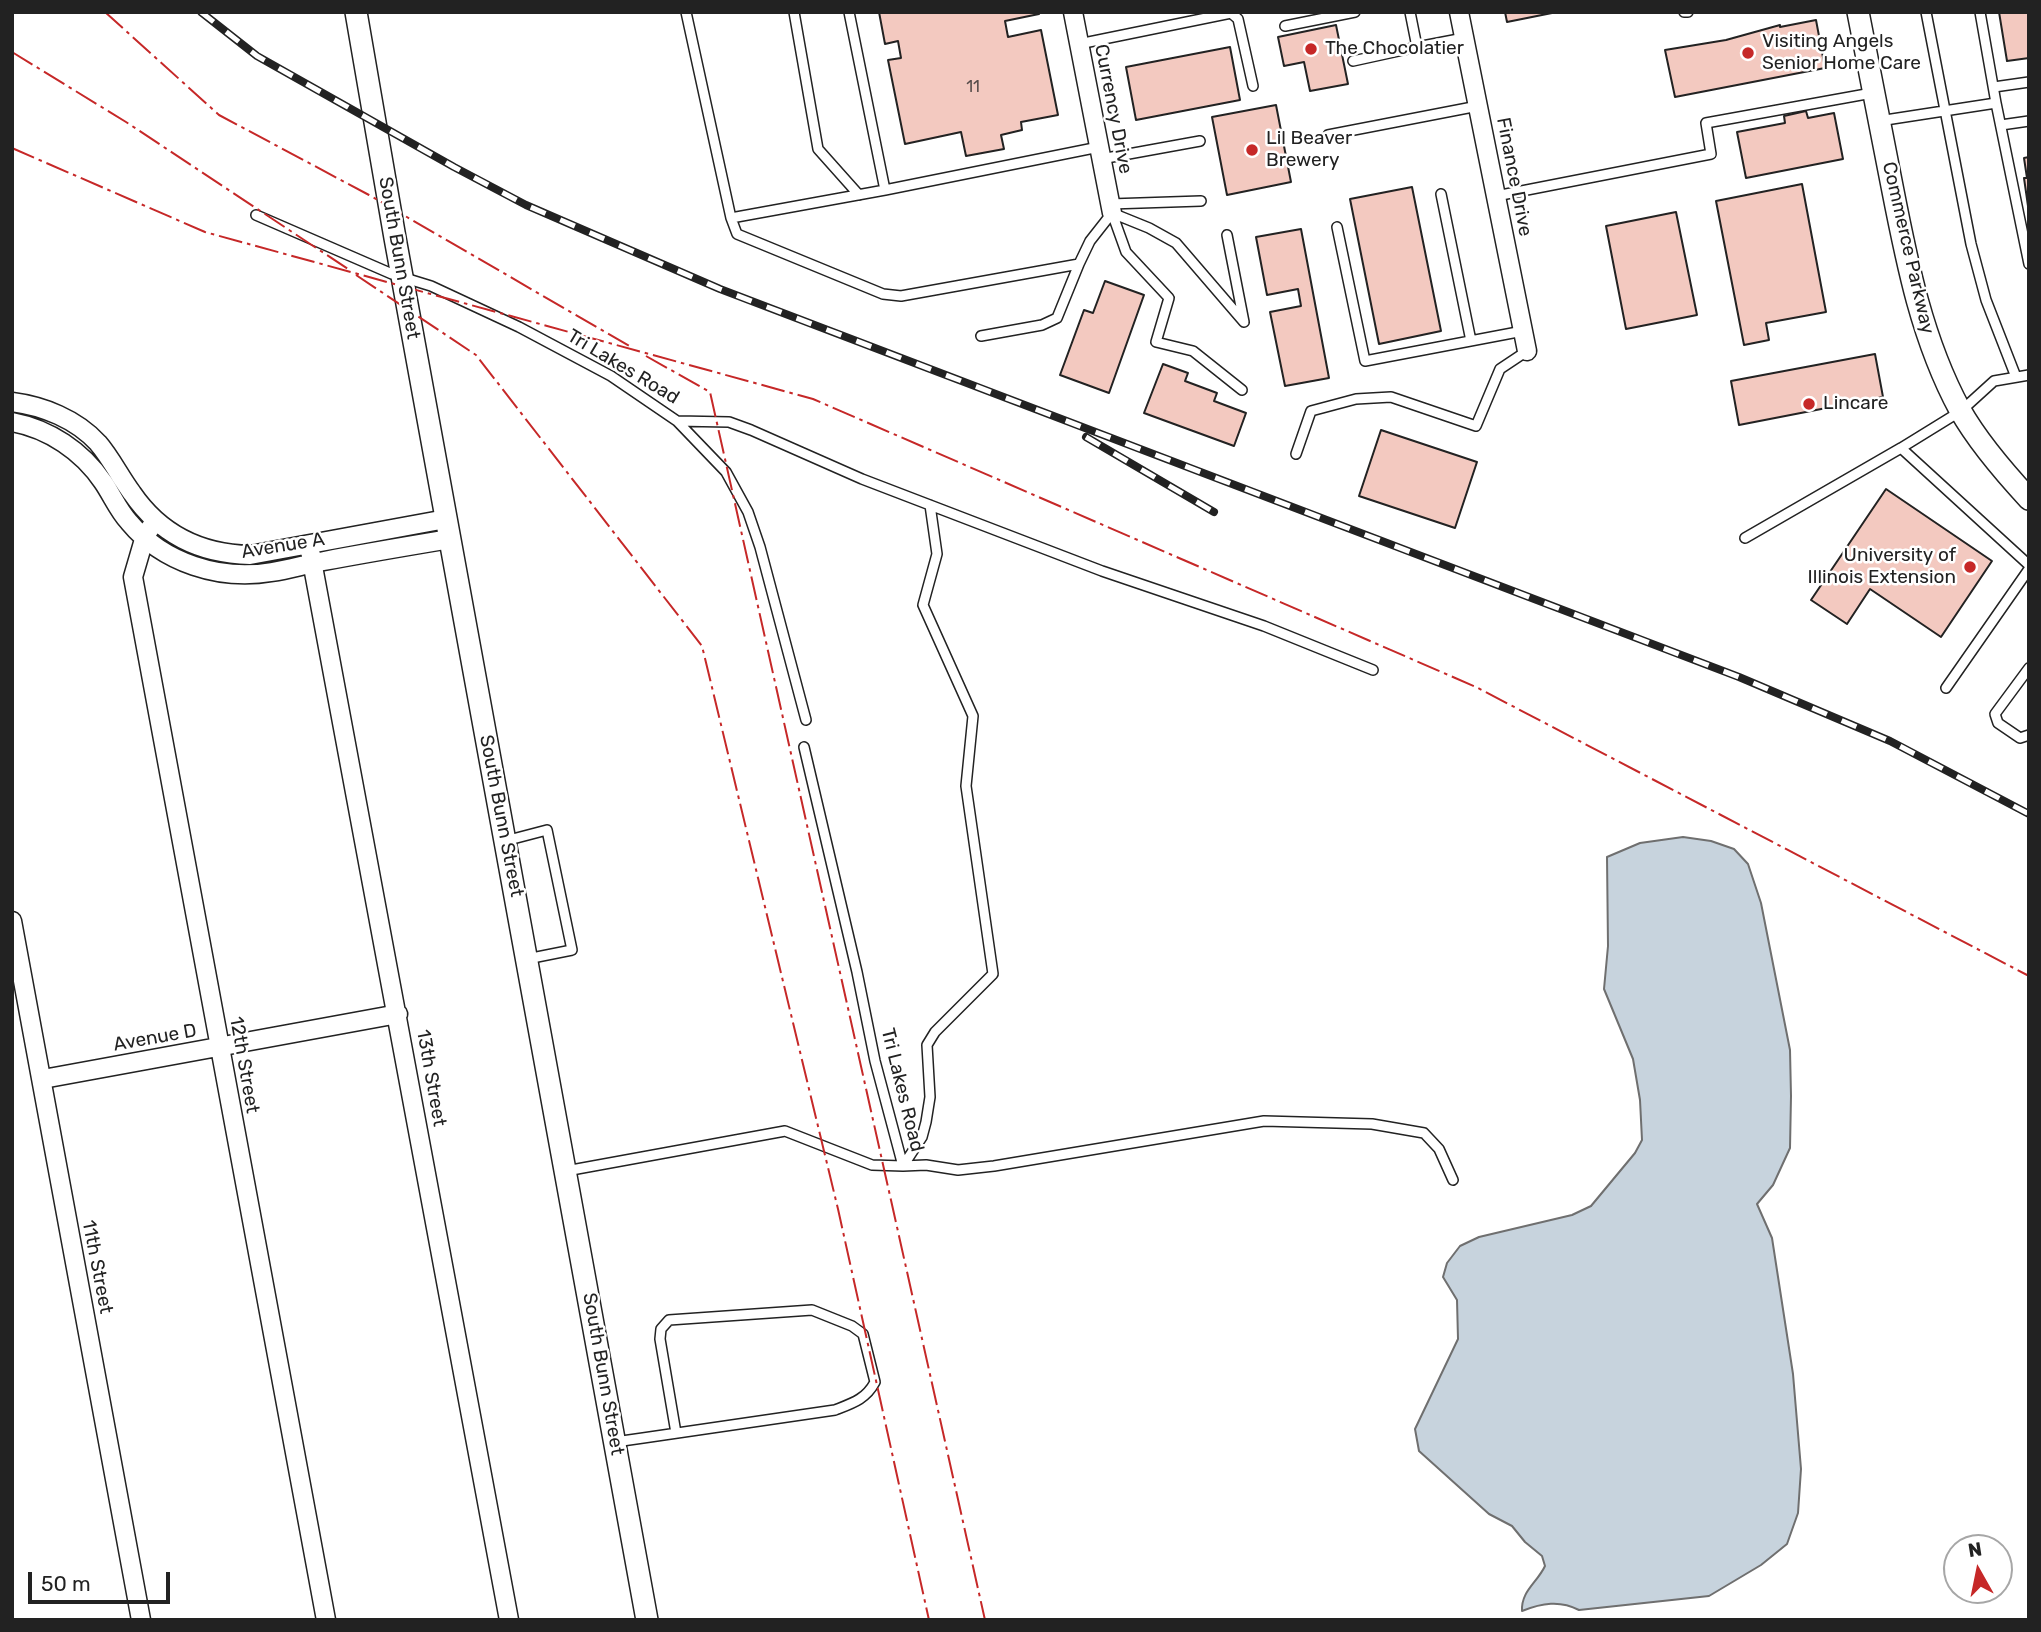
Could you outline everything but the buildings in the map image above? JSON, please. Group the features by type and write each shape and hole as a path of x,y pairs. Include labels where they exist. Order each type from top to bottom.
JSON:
{"street":[{"name":"South Bunn Street","path":"355,12 647,1620"},
{"name":"Currency Drive","path":"1073,12 1111,208"},
{"name":"Finance Drive","path":"1459,12 1527,351"},
{"name":"Commerce Parkway","path":"1858,12 1919,311 1935,357 1961,411 2002,468 2029,499"},
{"name":"Avenue A","path":"12,402 36,405 61,416 98,443 155,521 170,533 194,545 219,553 311,554 448,529"},
{"name":"Avenue A","path":"12,422 56,438 75,450 102,479 131,524 177,559 225,574 272,573 311,554"},
{"name":"12th Street","path":"155,521 145,536 134,577 326,1620"},
{"name":"13th Street","path":"311,554 509,1620"},
{"name":"11th Street","path":"12,921 141,1620"},
{"name":"Avenue D","path":"43,1079 398,1014"}],"lane":[{"path":"686,12 731,218 737,234 883,294 901,296 1079,264"},
{"path":"794,12 818,149 859,195"},
{"path":"849,12 885,190"},
{"path":"1285,26 1355,12"},
{"path":"1410,12 1417,47"},
{"path":"1926,12 1970,244 1986,300 2016,377"},
{"path":"1980,12 2028,260"},
{"path":"1079,44 1231,13 1238,19 1253,86"},
{"path":"1353,61 1464,38"},
{"path":"1994,88 2029,82"},
{"path":"1496,196 1711,154 1706,123 1874,93"},
{"path":"1879,121 1996,103"},
{"path":"1328,135 1478,106"},
{"path":"2001,125 2029,121"},
{"path":"731,218 1100,153 1200,141"},
{"path":"1441,194 1471,341"},
{"path":"1111,208 1201,201"},
{"path":"1111,208 1176,243 1244,322 1227,235"},
{"path":"982,336 1042,325 1058,318 1090,241 1111,208"},
{"path":"1111,208 1126,252 1169,298 1156,342 1193,351 1242,390"},
{"name":"Tri Lakes Road","path":"256,215 392,274 462,300 519,327 611,376 677,421 726,472 748,512 760,547 806,720"},
{"path":"1337,227 1365,361 1523,331"},
{"path":"1296,454 1311,411 1356,399 1391,397 1476,426 1500,369 1527,351"},
{"path":"1745,538 1961,411 1994,381 2029,375"},
{"path":"677,421 729,422 930,505 1102,571 1264,626 1373,670"},
{"path":"1900,448 2029,567 1946,688"},
{"path":"566,1171 785,1131 872,1165 903,1166 922,1138 930,1097 927,1045 935,1032 993,974 966,786 973,716 923,605 937,554 930,505"},
{"path":"2029,668 1995,714 1998,723 2020,738 2029,735"},
{"name":"Tri Lakes Road","path":"804,747 858,972 875,1061 903,1166 926,1165 958,1170 1264,1121 1371,1124 1424,1133 1439,1149 1453,1180"},
{"path":"505,841 547,830 572,950 527,959"},
{"path":"615,1442 835,1410 858,1401 869,1393 875,1382 863,1334 852,1326 812,1310 669,1320 661,1329 660,1339 676,1433"}],"shaded area":[{"path":"1683,837 1711,841 1734,849 1748,864 1761,903 1790,1050 1790,1148 1773,1185 1757,1204 1772,1238 1793,1374 1801,1469 1798,1513 1787,1544 1761,1565 1709,1596 1579,1610 1551,1604 1522,1611 1527,1592 1545,1566 1542,1556 1525,1542 1512,1526 1489,1514 1419,1451 1415,1429 1458,1339 1457,1300 1443,1277 1447,1263 1460,1246 1479,1237 1572,1215 1591,1206 1635,1153 1642,1140 1640,1100 1633,1059 1604,989 1608,946 1607,857 1640,843"}],"railway":[{"path":"201,12 257,56 526,205 720,289 1739,677 1890,741 2029,814"},
{"path":"1086,437 1214,512"}],"power":[{"path":"105,12 219,115 369,195 631,347"},
{"path":"12,52 126,122 348,269"},
{"path":"12,148 205,232 813,399 1476,687 2029,976"},
{"path":"356,275 476,355 702,646 838,1209 929,1620"},
{"path":"646,356 710,392 985,1620"}],"place":[{"name":"The Chocolatier","path":"1311,49"},
{"name":"Visiting Angels Senior Home Care","path":"1748,53"},
{"name":"Lil Beaver Brewery","path":"1252,150"},
{"name":"Lincare","path":"1809,404"},
{"name":"University of Illinois Extension","path":"1970,567"}]}
